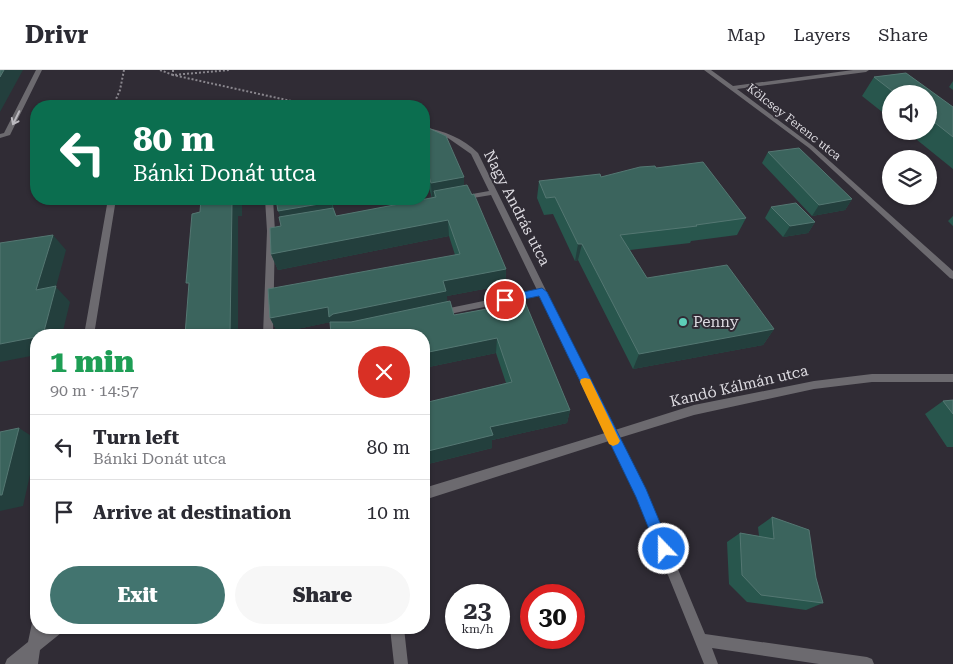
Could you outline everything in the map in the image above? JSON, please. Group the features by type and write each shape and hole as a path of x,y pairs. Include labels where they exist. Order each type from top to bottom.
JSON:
{"street":[{"path":"4,135 39,70"},
{"name":"Kölcsey Ferenc utca","path":"707,70 811,146 953,276"},
{"path":"732,88 866,70"},
{"name":"Nagy András utca","path":"430,130 444,133 459,140 474,153 641,494 711,664"},
{"path":"455,199 494,192"},
{"path":"90,329 111,205"},
{"path":"268,205 270,231 268,329"},
{"path":"270,231 280,229"},
{"path":"426,316 542,292"},
{"name":"Kandó Kálmán utca","path":"430,492 694,410 814,385 872,378 953,378"},
{"path":"31,664 36,634"},
{"path":"12,664 49,634"},
{"path":"398,634 401,664"},
{"path":"702,640 867,664"}],"path":[{"path":"116,100 120,90 124,70"},
{"path":"160,70 173,75 287,100"},
{"path":"173,70 173,75"},
{"path":"173,75 230,70"}],"building":[{"path":"906,73 923,85 884,85 874,77"},
{"path":"937,95 953,107 953,137 937,124"},
{"path":"430,129 446,136 464,177 431,183"},
{"path":"799,148 852,199 819,205 768,152"},
{"path":"703,162 746,218 620,235 647,278 727,265 774,329 639,354 582,244 578,244 555,197 546,198 539,181 600,174 601,177 640,167 655,166 656,168"},
{"path":"467,185 472,195 474,194 506,269 443,281 446,291 333,314 329,317 328,307 270,318 268,289 460,254 448,220 271,254 270,228 281,226 279,217 333,208 336,216 394,205 430,205 430,198 436,197 434,191"},
{"path":"796,203 815,222 790,226 771,207"},
{"path":"201,205 232,205 230,329 185,329 189,283 186,283 192,214 200,212"},
{"path":"277,205 313,205 278,211"},
{"path":"53,235 36,290 56,286 45,329 30,329 30,338 0,344 0,243"},
{"path":"450,301 454,315 525,302 570,410 490,427 493,435 430,451 430,402 512,382 497,338 430,352 430,329 331,329 330,322 351,322"},
{"path":"953,400 953,414 943,401"},
{"path":"19,428 2,495 0,495 0,432"},
{"path":"772,517 809,530 816,578 823,603 761,595 742,575 740,533 774,539"}],"slow traffic":[{"path":"585,382 613,441"}],"place":[{"name":"Penny","path":"683,322"}],"route":[{"path":"505,300 542,292 641,494 664,549"}]}
